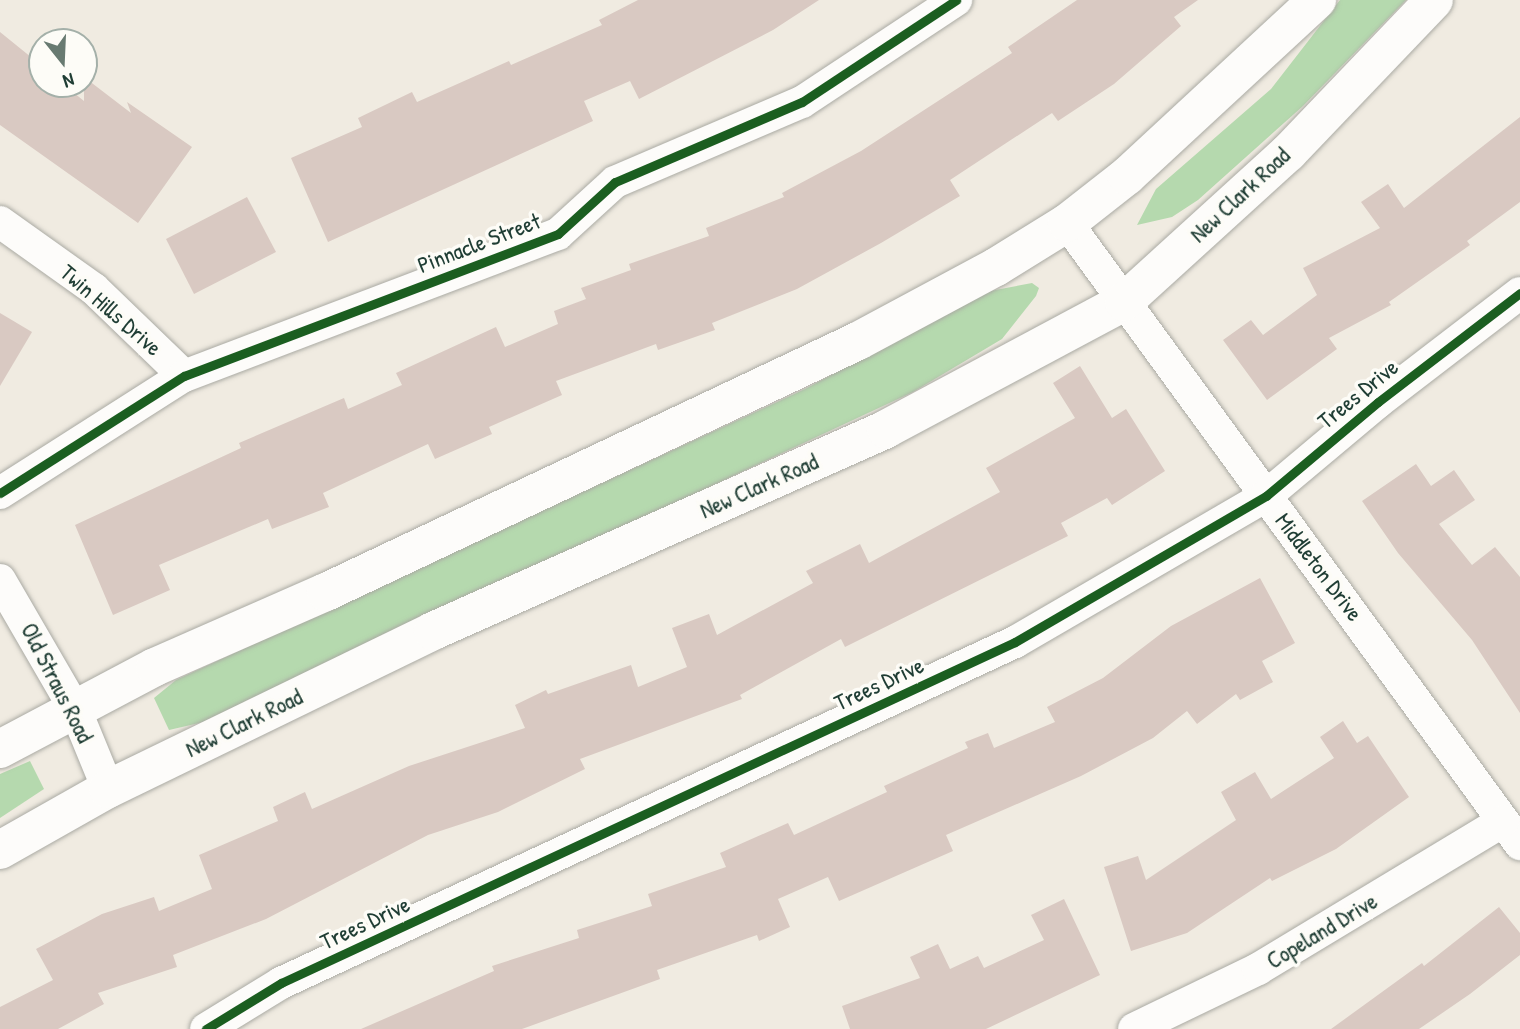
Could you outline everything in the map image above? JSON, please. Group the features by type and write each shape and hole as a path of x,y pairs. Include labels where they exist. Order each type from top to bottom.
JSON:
{"main road":[{"path":"0,749 155,667 326,592 858,341 1067,223 1127,176 1317,0"},
{"name":"New Clark Road","path":"0,850 108,789 433,631 886,429 1124,302 1288,153 1434,0"}],"street":[{"name":"Pinnacle Street","path":"0,494 184,376 558,234 615,182 802,102 956,0"},
{"name":"Twin Hills Drive","path":"0,222 94,289 184,376"},
{"name":"Middleton Drive","path":"1067,223 1512,832"},
{"name":"Trees Drive","path":"206,1029 281,983 1015,642 1266,496 1378,402 1520,293"},
{"name":"Old Straus Road","path":"0,580 76,711 108,789"},
{"name":"Copeland Drive","path":"1134,1029 1258,970 1512,832"}],"green space":[{"path":"1340,0 1406,0 1303,106 1198,200 1172,217 1137,225 1156,189 1271,89"},
{"path":"1032,283 1039,288 1036,296 1002,339 913,392 208,721 169,730 154,698 176,680 805,389 990,291"},
{"path":"30,761 44,789 0,818 0,774"}],"building":[{"path":"638,0 819,0 773,30 639,99 630,81 584,101 593,121 328,242 291,158 362,127 358,118 412,92 417,102 509,61 511,65 602,25 599,20"},
{"path":"1077,0 1198,0 1174,17 1181,26 1114,84 1058,121 1052,113 950,180 960,196 881,243 797,289 712,323 715,330 658,350 656,344 556,381 562,395 489,427 492,434 435,459 428,444 323,493 329,507 272,529 268,519 159,565 170,590 113,615 75,525 241,448 239,443 344,398 348,409 402,385 396,373 496,327 505,347 558,324 554,311 586,299 581,288 631,270 629,264 709,236 706,228 784,197 782,193 861,151 1012,53 1008,47"},
{"path":"0,32 28,55 28,98 80,98 84,101 84,98 98,98 98,88 131,113 127,102 192,147 138,223 0,125"},
{"path":"1520,117 1520,202 1467,241 1470,245 1389,302 1391,305 1329,338 1337,349 1267,400 1223,340 1251,320 1263,335 1317,295 1303,268 1380,228 1361,202 1388,184 1404,208"},
{"path":"247,197 276,252 194,294 166,239"},
{"path":"0,313 32,332 0,386"},
{"path":"1080,366 1112,418 1126,409 1165,471 1112,505 1107,498 1061,523 1068,536 845,647 841,639 740,695 742,699 580,759 585,769 498,812 428,835 266,919 173,955 177,967 98,993 104,1004 58,1029 0,1029 0,1007 53,980 36,949 102,914 154,897 159,911 212,889 199,855 278,821 273,807 305,792 312,809 409,766 525,728 515,705 546,690 548,694 631,665 638,687 687,667 672,628 709,614 717,635 813,583 806,571 860,544 869,563 1000,492 986,468 1075,418 1053,383"},
{"path":"1416,464 1431,486 1454,470 1475,500 1439,524 1472,565 1495,547 1520,577 1520,713 1472,640 1398,553 1362,501"},
{"path":"1260,578 1295,643 1262,661 1273,682 1240,700 1236,694 1197,724 1187,711 1153,738 1081,776 946,835 953,851 839,901 828,877 778,899 790,927 759,941 757,935 657,970 660,979 522,1029 361,1029 494,971 492,966 579,938 577,930 652,906 648,894 726,867 720,853 788,823 794,835 887,792 884,786 968,748 965,742 988,733 994,748 1055,722 1047,707 1103,678 1171,626"},
{"path":"1343,721 1357,743 1368,736 1409,797 1336,849 1272,881 1270,878 1187,933 1131,951 1104,867 1138,856 1146,880 1236,820 1221,792 1255,772 1271,799 1334,758 1320,737"},
{"path":"1064,899 1100,975 986,1029 850,1029 842,1006 920,978 910,957 938,944 950,969 978,956 984,968 1044,940 1031,915"},
{"path":"1499,907 1520,933 1520,955 1470,994 1419,1029 1331,1029 1422,963 1424,966"}],"cycle path":[{"path":"0,493 184,376 558,234 615,182 802,102 956,0"},
{"path":"206,1029 281,983 1015,642 1266,496 1378,402 1520,293"}]}
